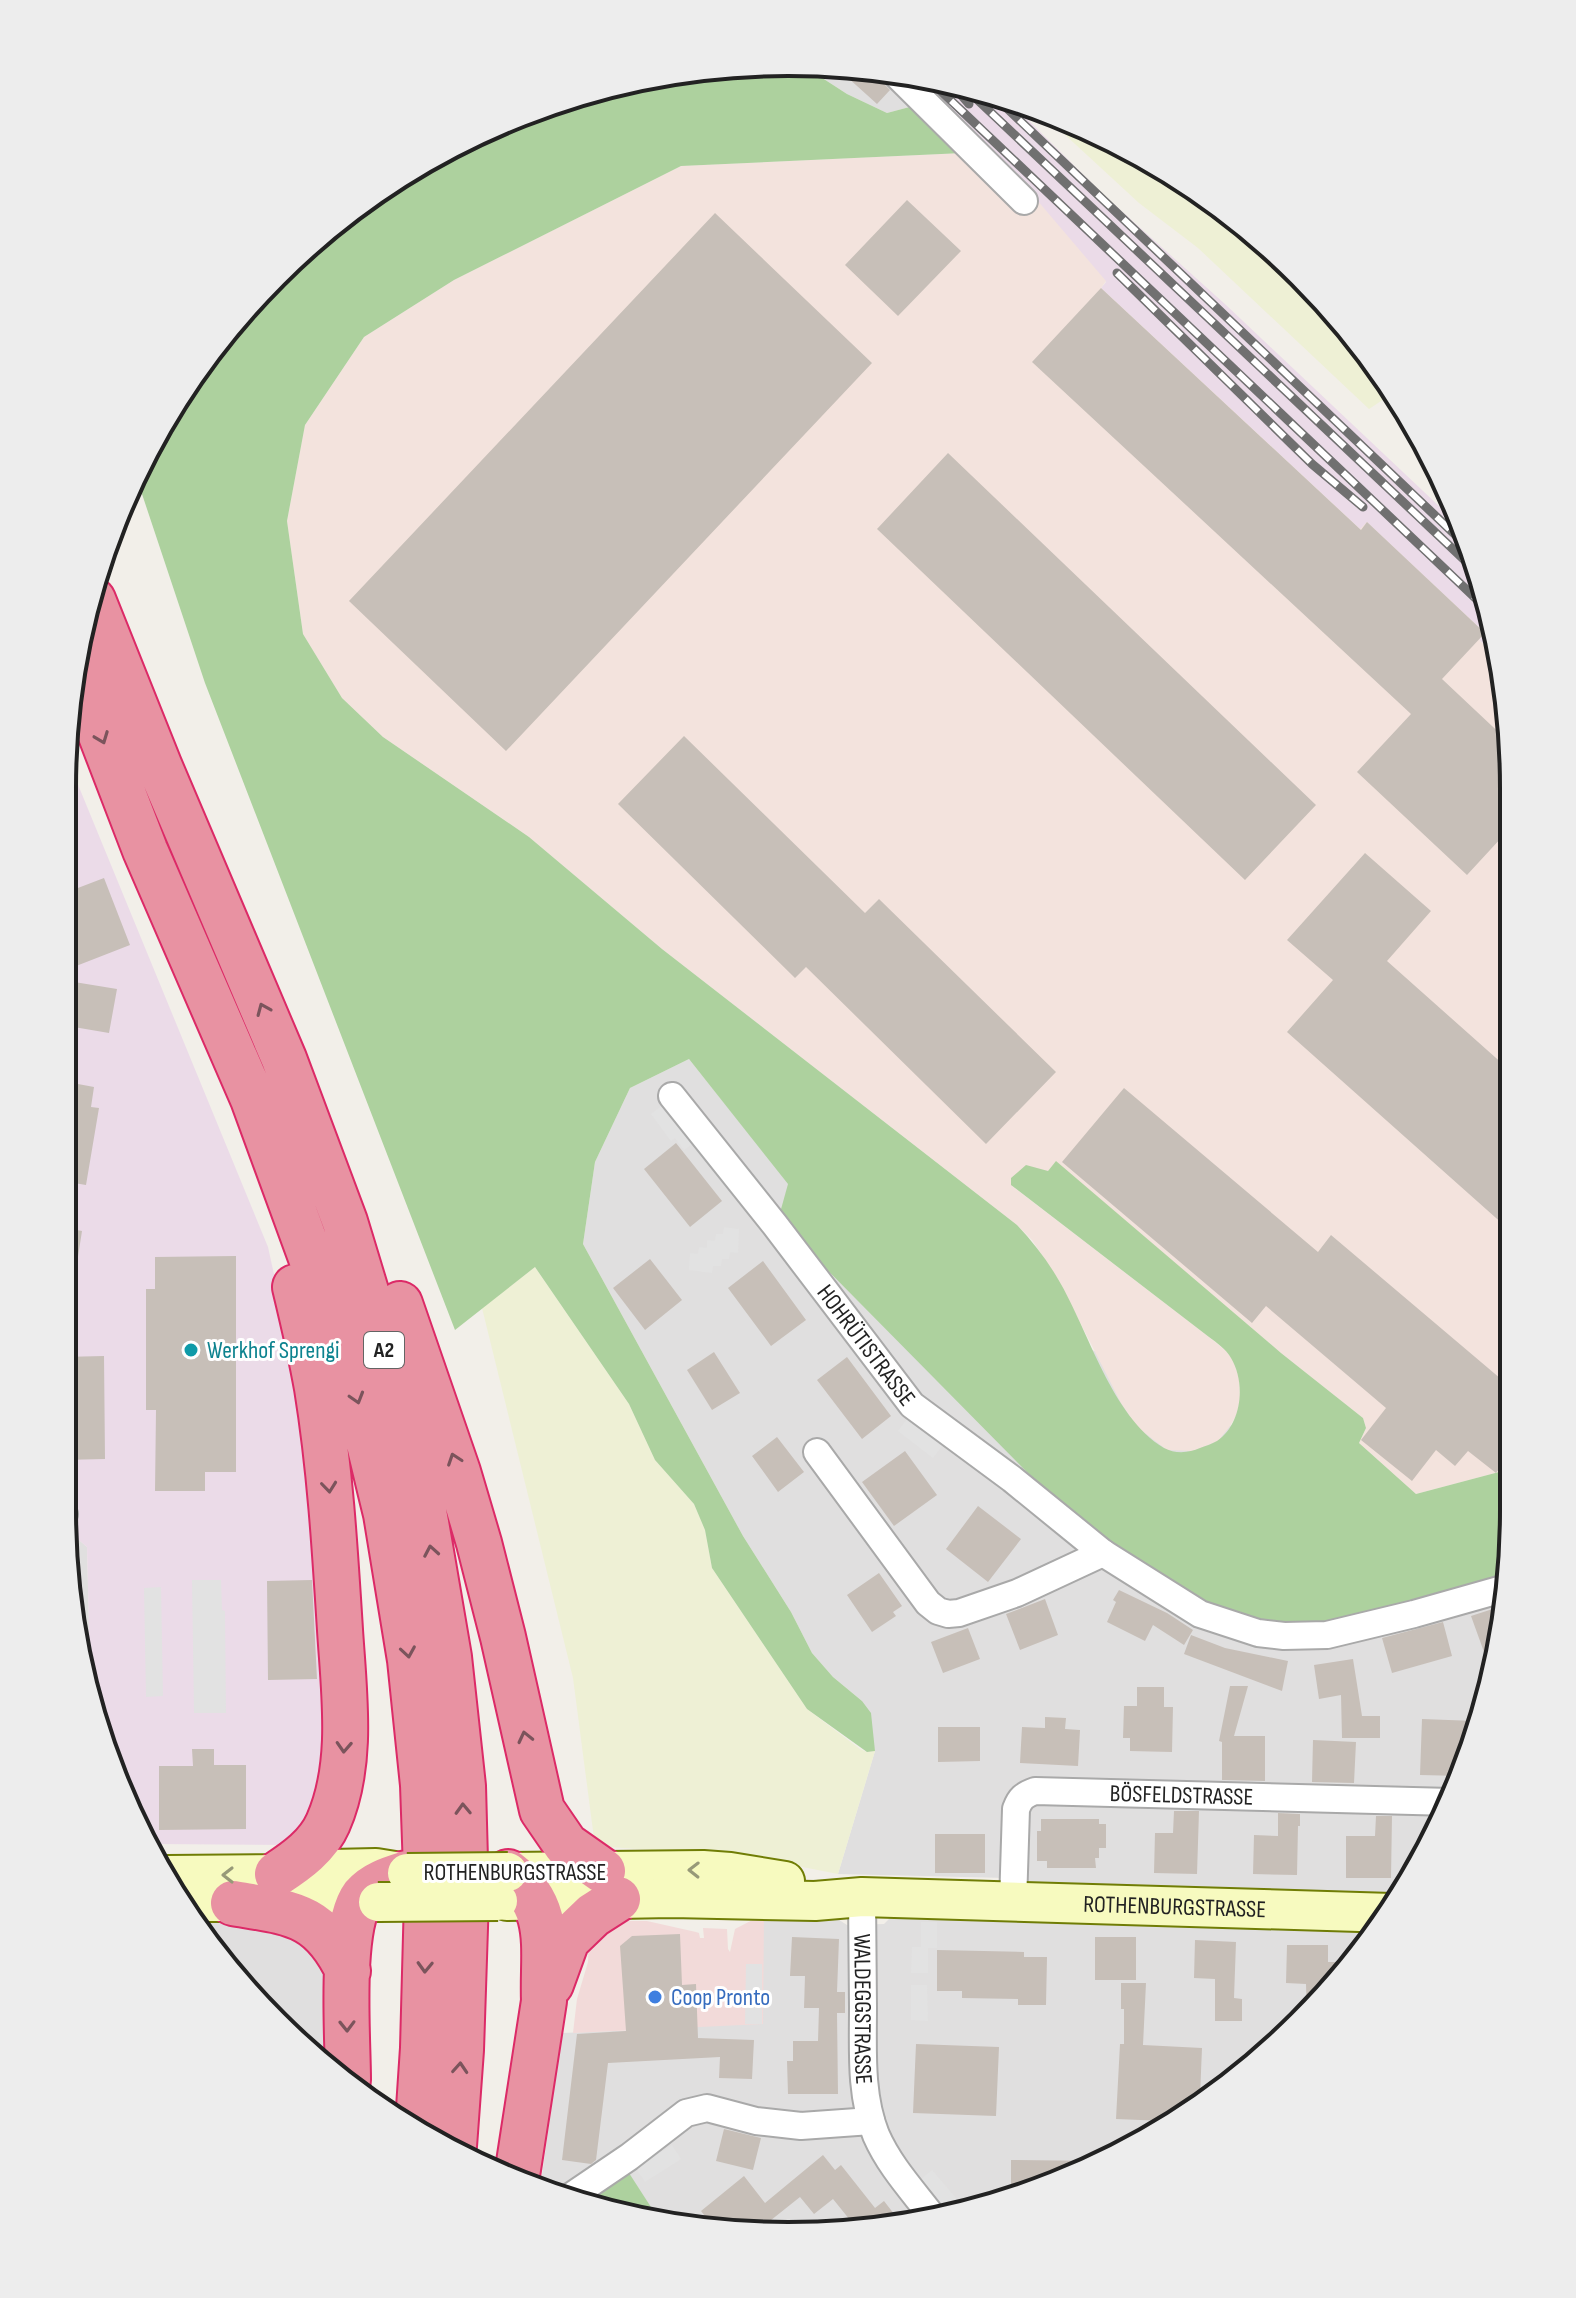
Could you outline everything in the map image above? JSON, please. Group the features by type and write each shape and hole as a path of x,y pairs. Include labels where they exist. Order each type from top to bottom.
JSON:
{"highway":[{"name":"A2","path":"98,613 163,776 284,1059 345,1222 389,1367 423,1505 449,1657 463,1786 466,1897 455,2139"},
{"name":"A2","path":"83,689 145,850 253,1099 309,1252 362,1415 386,1514 410,1660 423,1785 427,1898 418,2118"},
{"path":"145,850 160,918 252,1149 273,1211 291,1273 317,1387 333,1528 341,1646 343,1757 336,1799 325,1828 310,1848 277,1874"},
{"path":"284,1059 367,1210 453,1457 503,1637 542,1810 536,1847 514,1889 544,1932 544,2001 518,2169"},
{"path":"542,1810 566,1845 610,1885 593,1915 567,1940 544,2001"},
{"path":"348,2069 349,1936 379,1886"},
{"path":"233,1903 305,1919 335,1947 348,1971"}],"main road":[{"name":"ROTHENBURGSTRASSE","path":"177,1875 277,1874 332,1869 379,1886"},
{"name":"ROTHENBURGSTRASSE","path":"194,1902 233,1903 379,1886 514,1889 610,1885 676,1870 730,1872 815,1885 862,1897 1375,1913"}],"street":[{"path":"909,87 1024,201"},
{"name":"HOHRÜTISTRASSE","path":"672,1096 912,1405 1012,1479 1103,1553 1200,1614 1241,1629 1284,1636 1327,1635 1495,1591"},
{"path":"817,1452 928,1603 938,1611 959,1613 1003,1598 1103,1553"},
{"name":"BÖSFELDSTRASSE","path":"1013,1903 1016,1809 1019,1799 1035,1791 1437,1802"},
{"name":"WALDEGGSTRASSE","path":"862,1897 866,2102 871,2121 894,2167 926,2208"},
{"path":"580,2190 686,2113 697,2110 707,2108 756,2121 801,2126 871,2121"}],"shaded area":[{"path":"821,77 895,84 917,105 887,113"},
{"path":"924,89 972,100 1025,117 1107,198 1226,305 1443,510 1462,559 1482,630 1367,523 1361,530 1101,288 1106,282"},
{"path":"963,153 1031,193 1106,281 1101,288 1360,529 1367,522 1482,630 1483,635 1479,640 1485,646 1494,695 1500,788 1500,1472 1416,1494 1359,1443 1366,1428 1363,1418 1281,1353 1056,1162 1048,1171 1012,1186 1209,1337 1233,1360 1239,1378 1240,1399 1230,1426 1218,1441 1193,1451 1167,1450 1137,1427 1121,1403 1058,1279 1032,1240 1017,1225 662,949 529,837 383,737 342,698 303,634 287,521 305,425 364,337 454,280 681,166"},
{"path":"76,781 268,1247 302,1402 320,1578 326,1782 295,1845 159,1844 130,1782 100,1694 89,1646 87,1547 77,1538 76,1510"},
{"path":"689,1059 789,1184 1497,1571 1486,1649 1462,1739 1427,1825 1387,1895 1156,1890 1028,1885 1006,1878 838,1874 875,1751 862,1701 833,1677 812,1653 791,1612 743,1536 583,1244 595,1162 630,1088"},
{"path":"667,1102 696,1141 684,1150 675,1138 671,1141 651,1114"},
{"path":"724,1227 739,1229 738,1253 730,1252 729,1259 722,1259 721,1266 713,1266 712,1273 689,1270 690,1253 698,1254 699,1247 707,1248 707,1240 715,1241 716,1234 723,1234"},
{"path":"910,1415 945,1442 933,1458 898,1431"},
{"path":"77,1538 87,1547 89,1646 82,1603"},
{"path":"192,1580 221,1580 222,1610 225,1611 226,1713 194,1713"},
{"path":"161,1587 163,1696 146,1697 144,1588"},
{"path":"764,1914 833,1916 847,1925 884,1924 889,1919 905,1915 1364,1928 1323,1979 1257,2045 1184,2102 1144,2127 1103,2149 1017,2184 972,2198 881,2216 788,2222 695,2216 652,2208 629,2174 593,2195 542,2178 562,2033 690,2028"},
{"path":"764,1914 763,2024 573,2033 577,1999 588,1962 589,1941 627,1921 647,1921 696,1932 700,1938 704,1938 703,1928 727,1929 730,1952 735,1929"},
{"path":"207,1921 261,1921 325,1951 325,2050 253,1979"},
{"path":"921,1922 937,1922 937,1948 928,1948 928,1973 911,1973 912,1947 921,1947"},
{"path":"746,1964 762,1964 762,2024 745,2024"},
{"path":"911,1985 927,1985 928,2021 911,2020"},
{"path":"672,2145 681,2159 645,2182 636,2168"},
{"path":"932,2170 958,2201 940,2205 919,2181"}],"green space":[{"path":"821,77 887,113 917,105 963,153 681,166 454,280 364,337 305,425 287,521 303,634 342,698 383,737 529,837 662,949 1017,1225 1054,1272 1115,1394 1146,1434 1164,1448 1177,1452 1191,1451 1217,1441 1225,1434 1236,1414 1240,1391 1236,1368 1218,1344 1011,1185 1011,1178 1026,1165 1048,1171 1056,1161 1281,1353 1363,1418 1366,1428 1359,1443 1416,1494 1500,1472 1496,1580 1312,1628 1251,1623 1208,1607 1089,1535 778,1220 788,1184 689,1059 630,1088 595,1162 583,1244 743,1536 791,1612 812,1653 871,1713 875,1751 867,1752 807,1709 712,1568 705,1530 694,1504 655,1460 629,1404 535,1267 455,1330 205,683 141,491 171,432 223,355 285,285 355,223 392,196 473,149 559,114 649,90 741,78"},
{"path":"1060,130 1144,171 1221,223 1291,285 1323,319 1384,399 1369,409 1198,248 1139,203"},
{"path":"535,1267 629,1404 655,1460 694,1504 705,1530 712,1568 807,1709 860,1749 875,1751 838,1874 752,1857 595,1846 573,1678 482,1308"},
{"path":"629,2173 652,2209 604,2198 593,2195"}],"building":[{"path":"850,79 882,82 890,90 877,104"},
{"path":"907,200 961,251 898,316 845,265"},
{"path":"715,213 872,363 506,751 349,601"},
{"path":"1101,288 1361,530 1367,522 1482,630 1483,635 1442,679 1497,731 1500,839 1467,875 1357,772 1411,714 1032,362"},
{"path":"948,453 1316,805 1245,880 877,529"},
{"path":"684,736 865,913 879,899 1056,1072 986,1144 806,967 795,978 618,804"},
{"path":"1365,853 1431,911 1387,961 1500,1062 1500,1222 1287,1032 1333,980 1287,940"},
{"path":"104,878 130,945 76,966 76,889"},
{"path":"76,982 117,989 109,1033 76,1027"},
{"path":"76,1084 94,1087 91,1107 99,1108 86,1185 76,1183"},
{"path":"1124,1088 1318,1252 1331,1235 1500,1378 1500,1467 1496,1473 1468,1451 1455,1466 1436,1450 1412,1481 1361,1440 1386,1408 1266,1306 1252,1323 1062,1162"},
{"path":"676,1143 722,1201 690,1227 644,1169"},
{"path":"76,1230 82,1231 76,1269"},
{"name":"Werkhof Sprengi","path":"236,1256 236,1472 205,1472 205,1491 155,1491 156,1410 146,1410 146,1289 155,1289 155,1257"},
{"path":"650,1259 682,1300 645,1330 613,1288"},
{"path":"763,1261 806,1320 771,1346 728,1288"},
{"path":"714,1352 740,1393 712,1410 687,1370"},
{"path":"104,1356 105,1459 76,1460 76,1357"},
{"path":"847,1357 891,1416 862,1439 817,1380"},
{"path":"777,1437 804,1472 778,1492 752,1456"},
{"path":"905,1451 937,1495 894,1526 862,1482"},
{"path":"978,1506 1021,1539 988,1582 946,1549"},
{"path":"879,1573 902,1606 893,1612 896,1616 872,1632 847,1595"},
{"path":"312,1580 317,1679 268,1680 267,1581"},
{"path":"1119,1590 1167,1613 1193,1630 1184,1645 1153,1625 1145,1641 1107,1622"},
{"path":"1045,1599 1058,1635 1020,1650 1006,1614"},
{"path":"1493,1609 1485,1651 1484,1652 1471,1616"},
{"path":"1443,1622 1452,1656 1392,1673 1382,1638"},
{"path":"968,1628 980,1659 943,1673 931,1642"},
{"path":"1191,1635 1225,1648 1288,1661 1282,1691 1184,1654"},
{"path":"1353,1659 1362,1716 1380,1716 1380,1738 1342,1738 1341,1695 1319,1699 1314,1665"},
{"path":"1230,1686 1248,1686 1234,1736 1265,1736 1265,1781 1222,1780 1222,1742 1219,1741"},
{"path":"1137,1687 1164,1687 1164,1707 1173,1707 1172,1752 1130,1751 1130,1738 1123,1738 1124,1706 1137,1706"},
{"path":"1045,1717 1066,1718 1065,1729 1080,1730 1078,1766 1020,1763 1022,1727 1045,1728"},
{"path":"1422,1719 1468,1721 1448,1776 1420,1775"},
{"path":"938,1727 980,1727 980,1761 938,1762"},
{"path":"1313,1740 1356,1742 1354,1783 1312,1782"},
{"path":"192,1749 214,1749 214,1765 246,1765 246,1829 159,1830 159,1766 193,1766"},
{"path":"1174,1811 1199,1811 1197,1874 1154,1873 1155,1833 1173,1833"},
{"path":"1278,1813 1300,1814 1297,1875 1253,1874 1254,1835 1278,1836"},
{"path":"1376,1816 1392,1816 1391,1878 1346,1878 1346,1836 1375,1836"},
{"path":"1041,1819 1099,1819 1099,1824 1106,1824 1106,1848 1099,1848 1099,1858 1095,1858 1096,1868 1047,1868 1047,1861 1037,1861 1037,1831 1041,1831"},
{"path":"935,1834 985,1834 985,1873 935,1873"},
{"path":"680,1934 682,1985 696,1984 698,2038 754,2040 752,2079 719,2078 720,2057 608,2063 596,2160 591,2164 562,2160 577,2034 626,2031 620,1946 632,1936"},
{"path":"792,1937 839,1939 837,1992 845,1992 845,2013 837,2013 838,2094 788,2094 787,2061 793,2061 793,2041 818,2041 819,2008 804,2008 805,1976 790,1976"},
{"path":"1095,1937 1136,1937 1136,1980 1095,1980"},
{"path":"1195,1940 1236,1942 1234,1998 1242,1999 1242,2021 1215,2021 1215,1979 1194,1978"},
{"path":"1287,1945 1328,1945 1328,1962 1337,1962 1306,1997 1306,1984 1286,1983"},
{"path":"937,1950 1024,1952 1024,1957 1047,1957 1046,2005 1018,2005 1018,1999 962,1998 962,1991 937,1991"},
{"path":"1121,1983 1146,1983 1143,2045 1202,2048 1200,2090 1154,2121 1116,2119 1120,2044 1124,2044 1124,2009 1121,2009"},
{"path":"916,2044 999,2047 996,2116 913,2113"},
{"path":"724,2129 761,2138 753,2170 716,2161"},
{"path":"823,2155 835,2170 841,2165 875,2208 884,2201 894,2214 849,2219 833,2199 814,2214 800,2197 770,2221 706,2217 701,2211 744,2176 765,2203"},
{"path":"1011,2160 1076,2161 1060,2168 1011,2186"}],"railway":[{"path":"944,94 1474,596"},
{"path":"964,98 969,104"},
{"path":"980,103 1461,557"},
{"path":"1011,112 1452,531"},
{"path":"1117,273 1312,464 1363,507"}],"place":[{"name":"Werkhof Sprengi","path":"191,1350"},
{"name":"Coop Pronto","path":"655,1997"}]}
